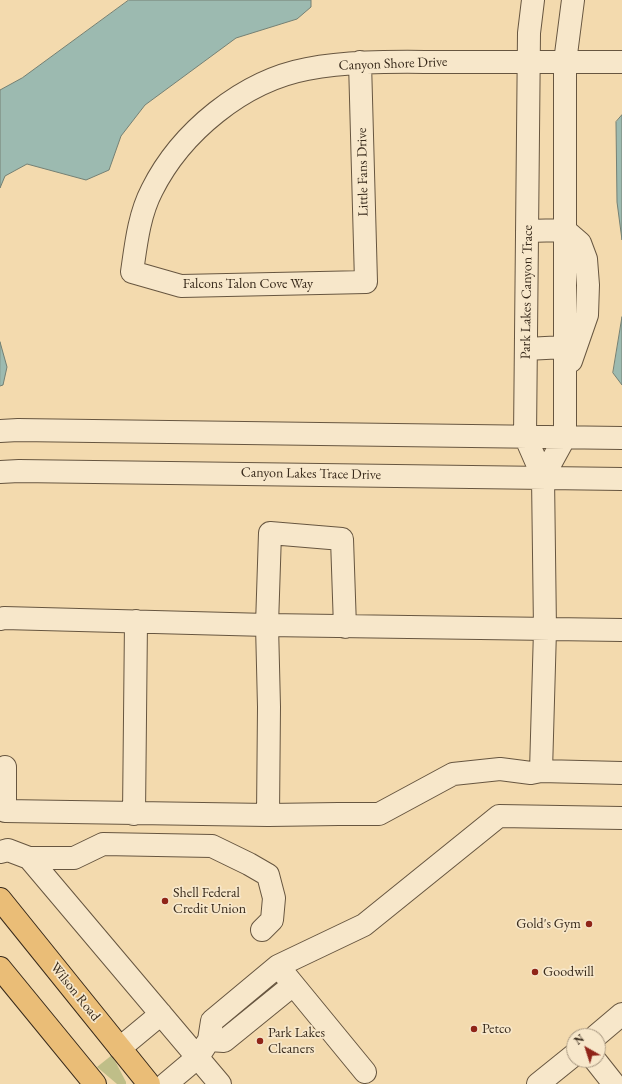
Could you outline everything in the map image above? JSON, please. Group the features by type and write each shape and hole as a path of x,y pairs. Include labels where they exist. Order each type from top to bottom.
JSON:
{"main road":[{"name":"Wilson Road","path":"0,899 149,1084"},
{"path":"0,968 89,1082"}],"street":[{"name":"Park Lakes Canyon Trace","path":"532,0 529,33 525,436 543,477"},
{"path":"541,771 545,630 543,477 565,437 565,62 572,0"},
{"name":"Canyon Shore Drive","path":"132,272 140,220 152,190 168,163 190,137 214,114 243,94 274,78 306,69 360,62 622,62"},
{"name":"Little Fans Drive","path":"360,62 366,282"},
{"path":"527,231 565,230 580,243 586,259 588,285 587,315 565,380"},
{"name":"Falcons Talon Cove Way","path":"132,272 181,286 366,282"},
{"path":"526,349 565,347"},
{"path":"0,431 18,430 622,438"},
{"name":"Canyon Lakes Trace Drive","path":"0,472 622,478"},
{"path":"268,815 269,707 267,625 270,533 342,539 345,626"},
{"path":"0,620 4,618 267,625 622,630"},
{"path":"134,814 136,622"},
{"path":"5,767 5,811 134,814 379,814 453,774 500,768 532,773 541,771 622,773"},
{"path":"204,1049 212,1021 278,966 364,925 499,816 622,818"},
{"path":"0,852 8,850 29,858 74,858 102,844 212,846 268,875 274,898 272,920 262,930"},
{"path":"29,858 161,1014 204,1049 220,1084"},
{"path":"278,966 365,1072"},
{"path":"166,1084 204,1049 224,1041 293,984"},
{"path":"120,1048 161,1014"},
{"path":"606,1029 621,1018"},
{"path":"543,1083 566,1062"},
{"path":"601,1068 614,1084"}],"shaded area":[{"path":"112,1055 126,1084 117,1084 97,1067"}],"water":[{"path":"129,0 311,0 311,7 297,19 236,38 145,105 121,136 109,170 86,180 27,164 5,176 0,188 0,90 22,78"},
{"path":"622,115 622,240 617,202 616,122"},
{"path":"622,317 622,385 613,373"},
{"path":"0,342 7,367 3,385 0,386"}],"place":[{"name":"Shell Federal Credit Union","path":"165,901"},
{"name":"Gold's Gym","path":"589,924"},
{"name":"Goodwill","path":"535,972"},
{"name":"Petco","path":"474,1029"},
{"name":"Park Lakes Cleaners","path":"260,1041"}]}
